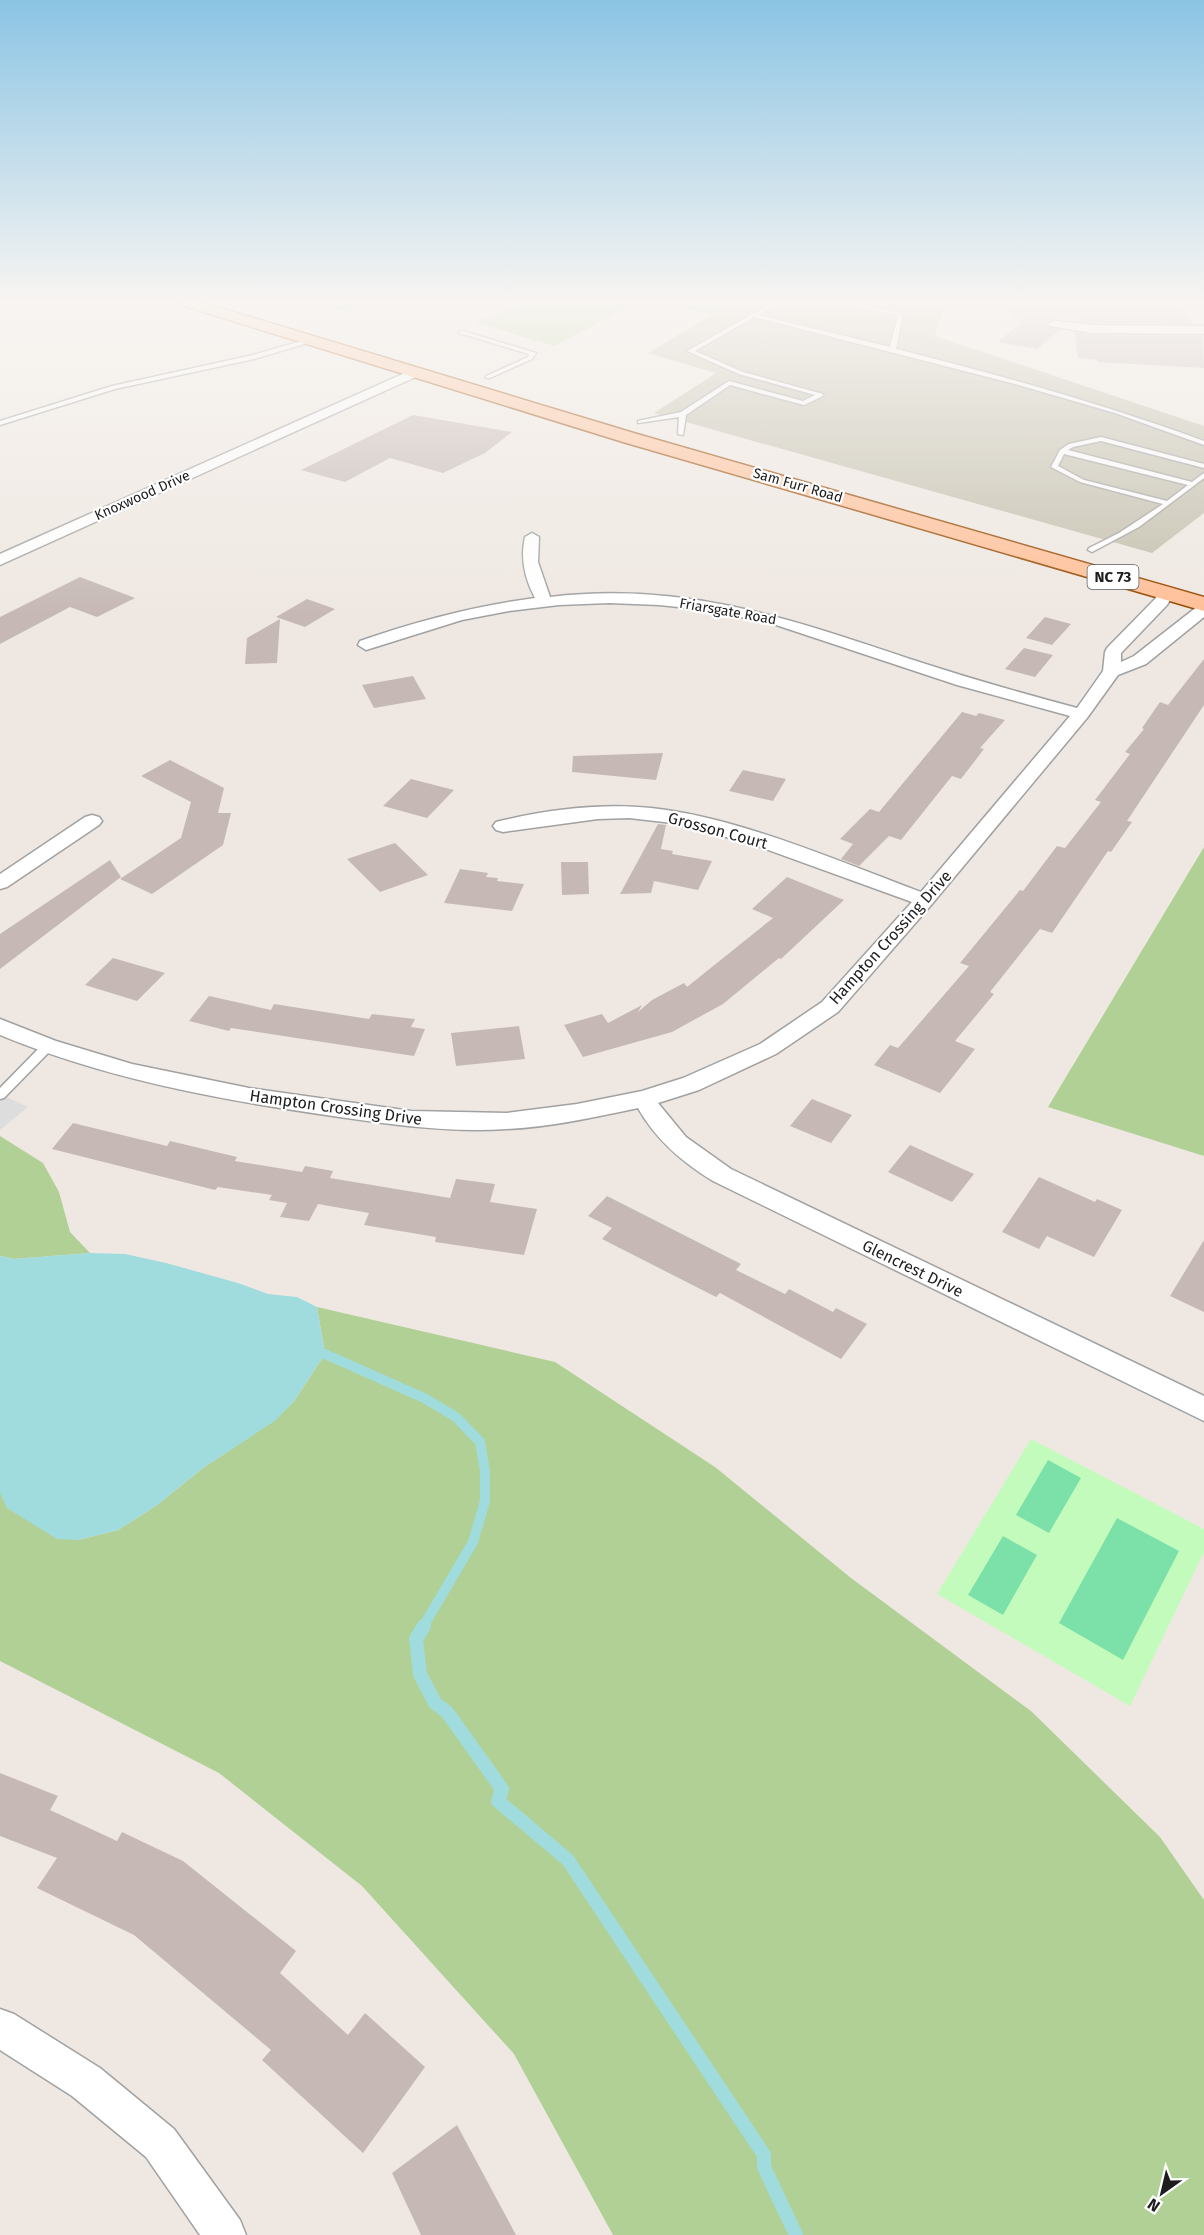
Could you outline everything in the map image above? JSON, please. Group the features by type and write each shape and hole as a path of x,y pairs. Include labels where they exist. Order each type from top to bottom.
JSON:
{"main road":[{"name":"Sam Furr Road","path":"527,406 1204,604"},
{"path":"572,406 636,421"},
{"path":"588,406 704,440"},
{"name":"NC 73","path":"1070,544 1113,556"},
{"path":"1023,550 1204,596"}],"street":[{"name":"Knoxwood Drive","path":"0,560 340,406"},
{"path":"532,537 530,545 532,573 544,601"},
{"name":"Hampton Crossing Drive","path":"0,1026 48,1046 130,1071 249,1096 411,1119 507,1121 577,1112 644,1099 691,1084 768,1049 830,1007 925,900 1082,714 1112,671 1113,652 1161,602 1167,592"},
{"name":"Friarsgate Road","path":"366,645 433,622 491,609 544,601 645,599 736,610 832,636 974,685 1082,714"},
{"path":"1112,671 1140,660 1204,609"},
{"name":"Grosson Court","path":"503,826 561,816 603,812 630,812 689,820 739,832 925,900"},
{"path":"0,883 92,821"},
{"name":"Glencrest Drive","path":"644,1099 656,1122 677,1144 698,1161 722,1175 1204,1409"},
{"path":"0,2028 86,2082 160,2143 225,2235"}],"lane":[{"path":"0,423 53,406"},
{"path":"636,421 683,414 694,406"},
{"path":"1097,406 1204,443"},
{"path":"681,434 683,414"},
{"path":"1168,503 1082,481 1054,467 1062,451 1071,445 1101,439 1204,466"},
{"path":"1062,451 1193,484"},
{"path":"1092,550 1109,542 1204,476"},
{"path":"0,1095 48,1046"}],"shaded area":[{"path":"664,406 1145,406 1204,426 1204,513 1152,553 654,413"},
{"path":"0,1094 28,1107 0,1130"}],"green space":[{"path":"1204,847 1204,1156 1048,1107"},
{"path":"0,1136 43,1163 59,1192 70,1232 90,1253 14,1259 0,1256"},
{"path":"317,1307 555,1362 715,1467 851,1578 1031,1711 1160,1837 1204,1900 1204,2235 613,2235 514,2054 362,1886 219,1773 0,1661 0,1493 78,1540 118,1530 157,1505 203,1468 275,1420 294,1401 325,1354"},
{"path":"1031,1439 1204,1529 1204,1552 1130,1706 937,1594"},
{"path":"1048,1460 1081,1478 1049,1533 1016,1515"},
{"path":"1117,1518 1179,1551 1123,1660 1059,1623"},
{"path":"1003,1536 1037,1555 1003,1615 968,1595"}],"water":[{"path":"90,1253 125,1254 238,1283 268,1294 297,1297 317,1307 325,1354 294,1401 276,1420 203,1468 157,1505 118,1530 78,1540 57,1539 7,1508 0,1493 0,1256 14,1259"}],"building":[{"path":"413,415 512,432 485,453 443,473 390,458 345,482 301,470"},
{"path":"80,577 135,598 97,617 70,607 0,644 0,617"},
{"path":"307,599 335,609 305,627 276,617"},
{"path":"1045,617 1071,624 1052,645 1026,638"},
{"path":"280,619 277,663 245,664 247,638"},
{"path":"1024,648 1053,655 1035,677 1005,669"},
{"path":"1204,659 1204,705 1127,821 1132,822 1111,852 1108,851 1052,933 1040,929 990,992 994,994 955,1041 975,1049 940,1093 874,1065 890,1045 898,1048 969,966 960,963 1020,890 1023,891 1057,846 1065,848 1101,802 1095,800 1130,754 1125,752 1144,729 1142,728 1160,702 1168,705"},
{"path":"413,676 426,699 374,708 362,685"},
{"path":"962,712 976,716 979,713 1005,720 980,748 984,749 961,779 952,776 901,840 889,836 859,866 841,859 853,844 840,839 870,809 879,812"},
{"path":"663,753 656,780 572,772 573,756"},
{"path":"170,760 224,788 218,813 231,813 223,845 152,894 120,879 181,838 191,802 141,776"},
{"path":"743,770 786,779 773,801 729,791"},
{"path":"411,779 454,790 427,818 383,806"},
{"path":"658,824 666,825 661,849 673,851 672,854 712,861 698,890 654,881 651,893 620,894"},
{"path":"395,843 428,875 380,892 347,859"},
{"path":"110,860 121,877 0,969 0,934"},
{"path":"561,862 588,862 589,894 562,895"},
{"path":"460,869 488,873 486,877 498,878 497,881 524,884 512,911 444,903"},
{"path":"787,877 844,900 781,959 779,958 723,1004 672,1032 583,1057 564,1025 602,1014 608,1023 642,1005 638,1012 652,1000 684,983 687,987 773,918 752,909"},
{"path":"113,958 165,973 137,1001 85,985"},
{"path":"209,996 271,1010 274,1004 369,1019 372,1014 415,1019 411,1027 425,1029 414,1056 231,1028 229,1031 189,1021"},
{"path":"519,1026 525,1059 456,1066 451,1033"},
{"path":"812,1099 852,1115 831,1143 790,1126"},
{"path":"73,1123 167,1146 170,1141 237,1157 235,1161 302,1172 305,1166 333,1171 330,1178 450,1198 456,1179 495,1184 490,1202 537,1209 524,1255 435,1242 436,1237 364,1225 369,1213 318,1204 309,1221 280,1217 287,1203 269,1200 272,1195 218,1187 215,1190 52,1149"},
{"path":"910,1145 974,1174 952,1202 888,1172"},
{"path":"1039,1177 1095,1202 1097,1199 1122,1210 1094,1257 1047,1236 1039,1249 1002,1232"},
{"path":"607,1196 741,1264 736,1270 785,1294 789,1289 833,1312 836,1308 867,1324 841,1359 720,1293 716,1297 602,1239 612,1228 588,1216"},
{"path":"1204,1240 1204,1312 1170,1296"},
{"path":"0,1773 58,1796 50,1810 117,1841 122,1832 183,1861 296,1951 280,1973 348,2035 365,2013 425,2067 363,2153 262,2060 271,2050 134,1935 37,1888 57,1858 0,1836"},
{"path":"457,2125 516,2235 421,2235 392,2173"}],"waterway":[{"path":"315,1354 325,1354 424,1398 456,1417 480,1442 485,1471 485,1501 473,1542 423,1627"},
{"path":"424,1626 416,1639 420,1674 435,1703 447,1712 502,1789 498,1801 568,1860 764,2155 764,2167 796,2235"}]}
